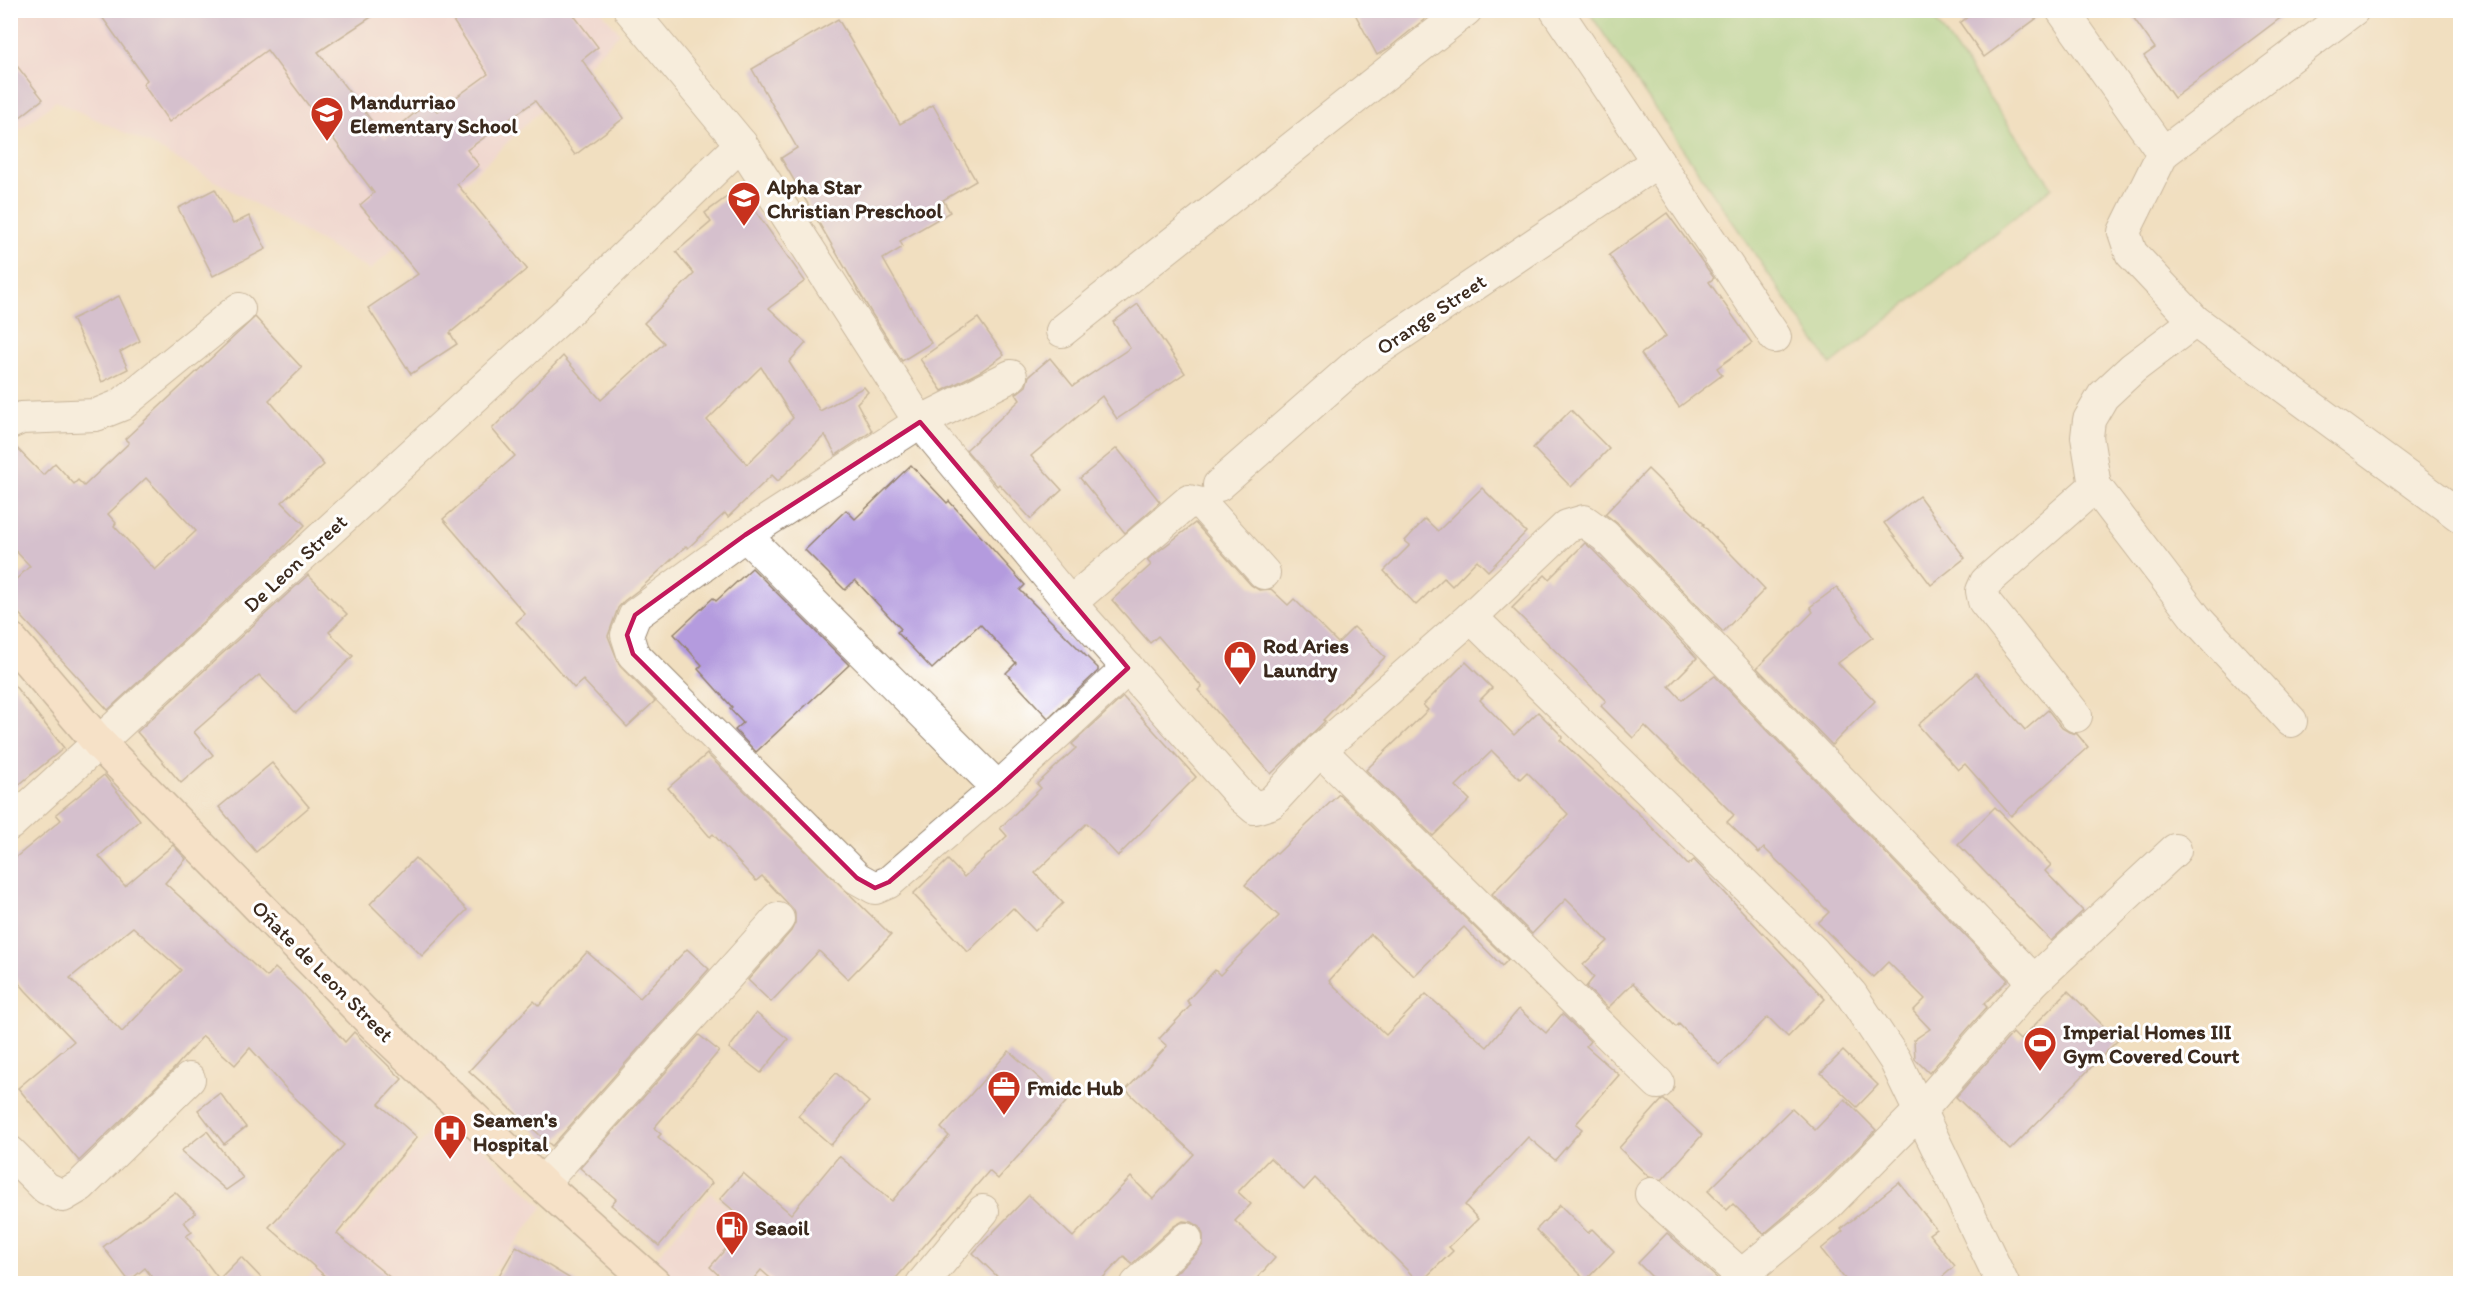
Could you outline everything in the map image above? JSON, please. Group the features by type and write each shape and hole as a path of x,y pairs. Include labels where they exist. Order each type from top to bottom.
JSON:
{"main road":[{"name":"Oñate de Leon Street","path":"10,639 100,744 369,1019 542,1184 654,1284"}],"street":[{"path":"630,10 741,144 920,422 1070,603 1240,796 1254,808 1271,802 1320,750 1471,617 1567,526 1584,521 1605,536 2034,981"},
{"path":"1062,331 1466,10"},
{"path":"1557,10 1775,338"},
{"path":"2062,10 2163,153"},
{"path":"2353,10 2163,153 2124,232 2132,253 2195,321 2460,516"},
{"name":"De Leon Street","path":"10,824 100,744 579,301 741,144"},
{"name":"Orange Street","path":"1219,485 1358,363 1658,161"},
{"path":"10,423 21,418 96,415 121,405 239,309"},
{"path":"2195,321 2133,368 2103,396 2089,420 2087,436 2095,486 2196,618 2291,722"},
{"path":"1011,376 920,422 745,535 634,615 627,635 633,654 857,878 875,888 890,882 998,788 1128,668"},
{"path":"2076,716 1984,601 1982,591 1986,582 2095,486"},
{"path":"1070,603 1189,501 1202,504 1264,573"},
{"path":"745,535 998,788"},
{"path":"1471,617 1829,969 1851,994 1895,1060 2003,1284"},
{"path":"1320,750 1658,1083"},
{"path":"1651,1194 1743,1280 1826,1206 1919,1112 2034,981 2175,850"},
{"path":"542,1184 778,919"},
{"path":"10,1152 46,1188 63,1196 80,1186 189,1079"},
{"path":"921,1284 983,1211"},
{"path":"1137,1284 1186,1239"}],"highlighted area":[{"path":"920,422 1128,668 998,788 889,882 875,888 857,878 633,654 627,635 635,615 745,535"}],"shaded area":[{"name":"Mandurriao Elementary School","path":"600,10 620,33 486,163 370,270 156,147 56,101 11,137 11,11"},
{"name":"Seamen's Hospital","path":"446,1113 543,1207 485,1283 303,1284"},
{"path":"710,1193 817,1281 815,1284 673,1283 650,1265"}],"green space":[{"path":"1588,11 1929,11 2052,187 1831,365"}],"building":[{"path":"97,10 382,10 318,52 385,138 429,101 437,111 488,74 446,10 570,10 598,47 582,60 624,118 575,155 535,101 467,150 479,165 457,184 527,269 450,333 457,344 411,374 368,308 418,274 360,205 374,193 267,50 169,122 143,84 147,80"},
{"path":"1353,10 1436,10 1377,55"},
{"path":"1977,10 2044,10 2044,13 1984,57 1960,23"},
{"path":"2128,10 2291,10 2174,98 2144,56 2155,48"},
{"path":"838,19 900,124 933,105 976,181 943,200 950,212 900,241 903,247 883,259 931,343 902,361 781,158 797,148 752,69"},
{"path":"10,57 43,99 10,125"},
{"path":"739,188 805,281 769,308 806,343 789,362 820,411 864,387 868,392 857,403 872,431 836,455 825,435 778,481 772,475 728,517 725,513 618,608 608,636 620,666 655,701 627,727 583,680 574,688 516,622 525,614 443,519 515,456 492,429 563,356 601,400 664,343 644,323 694,274 676,252 711,222 705,213","holes":["761,367 793,418 747,464 707,420"]},
{"path":"215,189 233,224 249,216 266,249 213,276 178,208"},
{"path":"1667,213 1714,278 1709,282 1752,343 1717,368 1722,375 1679,407 1641,354 1666,336 1609,255"},
{"path":"119,296 140,341 120,352 128,369 102,382 72,319"},
{"path":"1138,304 1185,373 1117,419 1102,396 1031,456 1062,490 1031,519 999,484 997,486 966,450 1020,400 1016,394 1026,386 1029,376 1050,358 1073,386 1130,348 1113,322"},
{"path":"255,317 302,368 269,400 324,465 282,502 305,525 108,710 10,604 10,585 30,566 10,545 10,441 43,475 55,463 74,484 78,480 84,486 129,443 125,439","holes":["146,478 196,531 155,570 114,526 116,523 108,514"]},
{"path":"978,318 1004,355 981,371 942,391 920,359"},
{"path":"1571,410 1609,449 1571,487 1533,448"},
{"path":"1117,448 1160,502 1125,533 1080,478"},
{"path":"911,465 947,503 949,501 1025,585 1020,590 1098,668 1098,671 1048,718 1006,673 1016,663 980,624 932,669 897,632 901,629 855,580 845,590 805,550 846,510 855,519"},
{"path":"1648,469 1765,589 1723,632 1618,524 1605,514"},
{"path":"1482,488 1526,532 1488,571 1477,560 1452,586 1444,578 1416,605 1384,571 1410,545 1405,541 1425,519 1438,531"},
{"path":"1919,496 1965,558 1931,585 1884,523"},
{"path":"1195,523 1251,585 1259,590 1271,589 1288,605 1294,599 1338,643 1354,627 1385,657 1271,774 1198,690 1202,687 1158,636 1150,643 1112,600 1151,565 1147,560"},
{"path":"1585,543 1697,658 1669,686 1682,700 1715,676 2008,980 1984,1004 1987,1007 1929,1073 1915,1059 1914,1040 1930,1029 1913,1011 1925,999 1888,962 1873,977 1818,923 1829,912 1764,848 1759,853 1727,822 1734,815 1645,726 1633,738 1601,706 1606,701 1512,608 1545,575 1549,579"},
{"path":"752,568 849,665 756,752 735,730 743,723 730,709 732,707 698,669 702,665 674,634 713,598 716,601"},
{"path":"308,575 347,614 329,632 353,656 296,713 259,675 194,732 213,755 181,783 137,732"},
{"path":"1837,587 1873,637 1838,663 1875,701 1832,745 1757,668 1813,612 1810,607"},
{"path":"1466,662 1492,688 1480,700 1514,735 1538,712 1563,737 1560,740 1640,815 1688,865 1694,860 1825,999 1788,1037 1768,1017 1719,1065 1679,1024 1676,1027 1633,983 1608,1008 1586,987 1594,977 1583,965 1608,941 1566,899 1532,934 1492,894 1568,814 1527,772 1520,779 1492,751 1456,786 1470,800 1433,836 1366,770 1428,710 1423,705"},
{"path":"1976,673 2025,730 2048,710 2062,728 2077,734 2088,747 2011,816 1965,764 1958,770 1918,725"},
{"path":"10,680 64,748 10,792"},
{"path":"1123,697 1196,777 1118,856 1087,823 1035,873 1063,903 1035,931 1013,908 968,952 913,894 948,860 964,877 1007,836 1000,828 1041,788 1037,784 1076,748 1072,744"},
{"path":"707,754 891,935 848,979 819,951 771,1002 748,980 791,931 795,923 795,914 794,910 762,876 756,881 713,834 710,837 668,788"},
{"path":"272,763 309,807 256,852 219,807"},
{"path":"104,775 140,820 99,856 125,886 173,845 186,859 165,883 267,977 275,968 301,992 345,1042 354,1032 402,1079 379,1104 417,1137 337,1234 398,1284 334,1284 269,1227 344,1145 289,1092 250,1048 235,1065 203,1036 170,1073 79,1161 18,1088 74,1041 10,972 10,862 61,820 56,814","holes":["133,927 181,970 122,1032 70,978"]},
{"path":"1339,794 1508,960 1502,966 1464,927 1414,976 1371,934 1329,981 1386,1035 1426,994 1487,1047 1519,1009 1546,1033 1562,1014 1590,1041 1586,1046 1619,1075 1576,1124 1582,1129 1555,1160 1528,1137 1465,1205 1478,1219 1449,1247 1453,1251 1420,1283 1315,1178 1304,1190 1270,1158 1238,1192 1251,1204 1235,1221 1275,1258 1252,1284 1167,1284 1166,1282 1198,1252 1203,1244 1200,1227 1192,1222 1183,1221 1174,1226 1132,1264 1124,1256 1097,1284 1005,1284 973,1253 1029,1195 1073,1237 1131,1177 1153,1199 1194,1154 1126,1090 1167,1046 1159,1039 1191,1005 1187,1001 1215,970 1220,975 1279,916 1245,885 1275,852 1277,854"},
{"path":"1995,807 2051,865 2045,871 2083,911 2051,941 1958,844"},
{"path":"415,858 467,910 422,956 370,904"},
{"path":"687,949 709,969 552,1146 469,1071 534,1001 539,1006 587,952 640,998"},
{"path":"2068,991 2118,1040 2010,1150 1956,1097 2013,1033 2020,1040"},
{"path":"756,1013 788,1039 761,1073 729,1048"},
{"path":"699,1035 719,1051 654,1128 661,1134 658,1137 712,1183 659,1246 611,1205 616,1199 580,1168"},
{"path":"1009,1051 1066,1102 998,1179 989,1171 891,1284 777,1284 761,1270 749,1284 728,1284 710,1267 748,1223 720,1199 743,1173 791,1214 839,1156 892,1201 949,1136 941,1128"},
{"path":"1843,1051 1878,1085 1857,1107 1821,1073"},
{"path":"836,1073 869,1102 831,1145 798,1116"},
{"path":"220,1093 246,1127 224,1144 198,1110"},
{"path":"1845,1099 1876,1130 1816,1190 1764,1234 1733,1204 1727,1210 1708,1191 1792,1108 1815,1130"},
{"path":"1662,1100 1702,1135 1662,1180 1649,1177 1619,1148"},
{"path":"207,1131 243,1178 226,1190 181,1151"},
{"path":"1899,1182 1936,1229 1929,1234 1955,1266 1934,1284 1849,1284 1821,1249 1843,1231 1841,1229"},
{"path":"175,1192 196,1213 184,1222 192,1232 186,1236 219,1279 241,1257 267,1284 157,1284 145,1268 129,1281 103,1247"},
{"path":"1560,1205 1588,1233 1592,1229 1614,1251 1586,1280 1536,1230"},
{"path":"1667,1233 1718,1279 1717,1284 1659,1284 1638,1263"},
{"path":"516,1246 579,1284 494,1284"}],"place":[{"name":"Mandurriao Elementary School","path":"327,142"},
{"name":"Alpha Star Christian Preschool","path":"744,227"},
{"name":"Rod Aries Laundry","path":"1240,686"},
{"name":"Imperial Homes III Gym Covered Court","path":"2040,1072"},
{"name":"Fmidc Hub","path":"1004,1116"},
{"name":"Seamen's Hospital","path":"450,1160"},
{"name":"Seaoil","path":"732,1256"}]}
